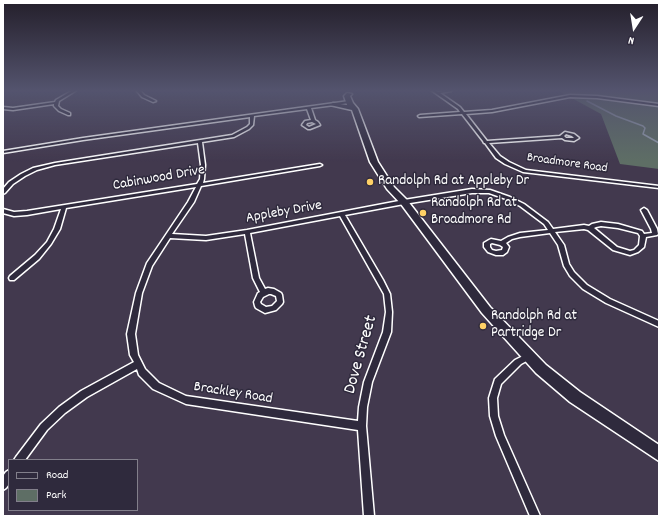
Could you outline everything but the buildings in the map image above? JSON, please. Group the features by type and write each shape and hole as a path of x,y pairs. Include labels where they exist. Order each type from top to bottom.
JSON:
{"main road":[{"path":"355,114 374,162 391,189 404,202 486,310 541,369 575,397 659,454"}],"street":[{"path":"3,152 83,139 265,114"},
{"path":"311,114 313,121"},
{"path":"420,116 446,114"},
{"name":"Broadmore Road","path":"464,114 498,157 525,171 659,187"},
{"name":"Cabinwood Drive","path":"3,192 11,183 23,175 35,169 55,164 233,136 243,132 252,124 252,116"},
{"path":"486,142 563,137"},
{"name":"Brackley Road","path":"200,142 203,165 200,184 191,202 149,265 138,293 131,334 134,355 142,372 156,386 186,400 362,426"},
{"name":"Cabinwood Drive","path":"3,212 14,214 64,208 320,165"},
{"path":"404,202 472,191 490,192 508,198 522,205 546,223 553,231 561,245 566,264 572,274 586,287 608,301 659,324"},
{"name":"Appleby Drive","path":"168,236 206,238 247,232 404,202"},
{"path":"12,278 37,257 49,243 57,229 64,208"},
{"path":"643,236 655,234 644,210"},
{"name":"Dove Street","path":"342,214 387,294 389,312 387,332 368,382 363,407 362,426 369,516"},
{"path":"502,243 510,238 520,235 584,227 590,228 615,249 630,253 636,251 642,246 643,236 640,232 618,226 601,224 594,225 590,228"},
{"path":"247,232 256,278 264,293"},
{"path":"529,356 518,362 498,382 493,398 494,416 500,436 535,516"},
{"path":"20,459 44,427 62,410 84,394 138,364"}],"green space":[{"path":"601,114 659,114 659,169 620,164"}],"waterway":[{"path":"613,114 643,126 645,128 643,134 659,143"}],"place":[{"name":"Randolph Rd at Appleby Dr","path":"370,182"},
{"name":"Randolph Rd at Broadmore Rd","path":"423,213"},
{"name":"Randolph Rd at Partridge Dr","path":"483,326"}]}
